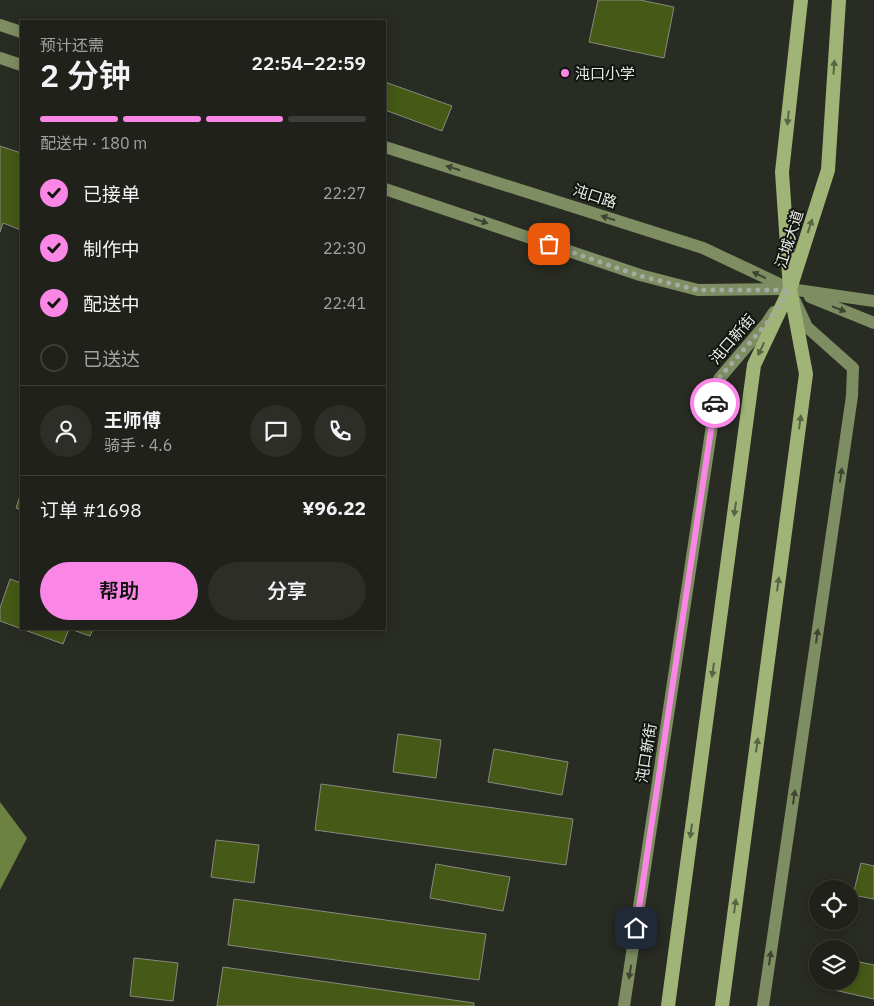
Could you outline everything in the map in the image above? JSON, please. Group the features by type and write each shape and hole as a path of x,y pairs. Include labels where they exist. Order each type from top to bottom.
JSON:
{"highway":[{"name":"江城大道","path":"790,290 782,172 801,0"},
{"name":"江城大道","path":"790,290 828,170 838,0"},
{"path":"668,1006 754,365 790,290"},
{"path":"722,1006 806,374 790,290"}],"main road":[{"path":"0,25 20,32"},
{"path":"0,58 20,65"},
{"name":"沌口路","path":"386,147 704,248 790,290 874,323"},
{"name":"沌口路","path":"386,189 640,276 698,290 790,290 874,301"},
{"name":"沌口新街","path":"624,1006 719,378 766,324 790,290"},
{"path":"763,1006 852,396 853,368 807,326 790,290"}],"shaded area":[{"path":"0,802 27,838 0,890"}],"building":[{"path":"598,0 640,0 674,7 664,58 589,42"},
{"path":"386,82 452,106 442,131 386,110"},
{"path":"0,146 20,153 20,230 3,223 0,232"},
{"path":"20,496 20,510 16,508"},
{"path":"10,579 20,583 20,629 0,621 0,608"},
{"path":"25,630 69,630 63,644"},
{"path":"73,630 93,630 90,636"},
{"path":"398,734 441,740 436,778 393,772"},
{"path":"494,749 568,762 562,795 488,782"},
{"path":"321,784 573,819 566,865 315,830"},
{"path":"216,840 259,845 254,883 211,877"},
{"path":"861,863 874,866 874,899 859,896 859,880 857,880"},
{"path":"436,864 510,877 503,911 430,898"},
{"path":"234,899 486,934 479,980 228,945"},
{"path":"134,958 178,963 173,1001 130,996"},
{"path":"859,962 874,965 874,999 834,990 859,990"},
{"path":"223,967 474,1003 474,1006 217,1006"}],"way so far":[{"path":"549,244 640,276 698,290 790,290 766,324 719,378 715,403"}],"place":[{"name":"沌口小学","path":"565,73"}],"route":[{"path":"636,928 715,403"}]}
